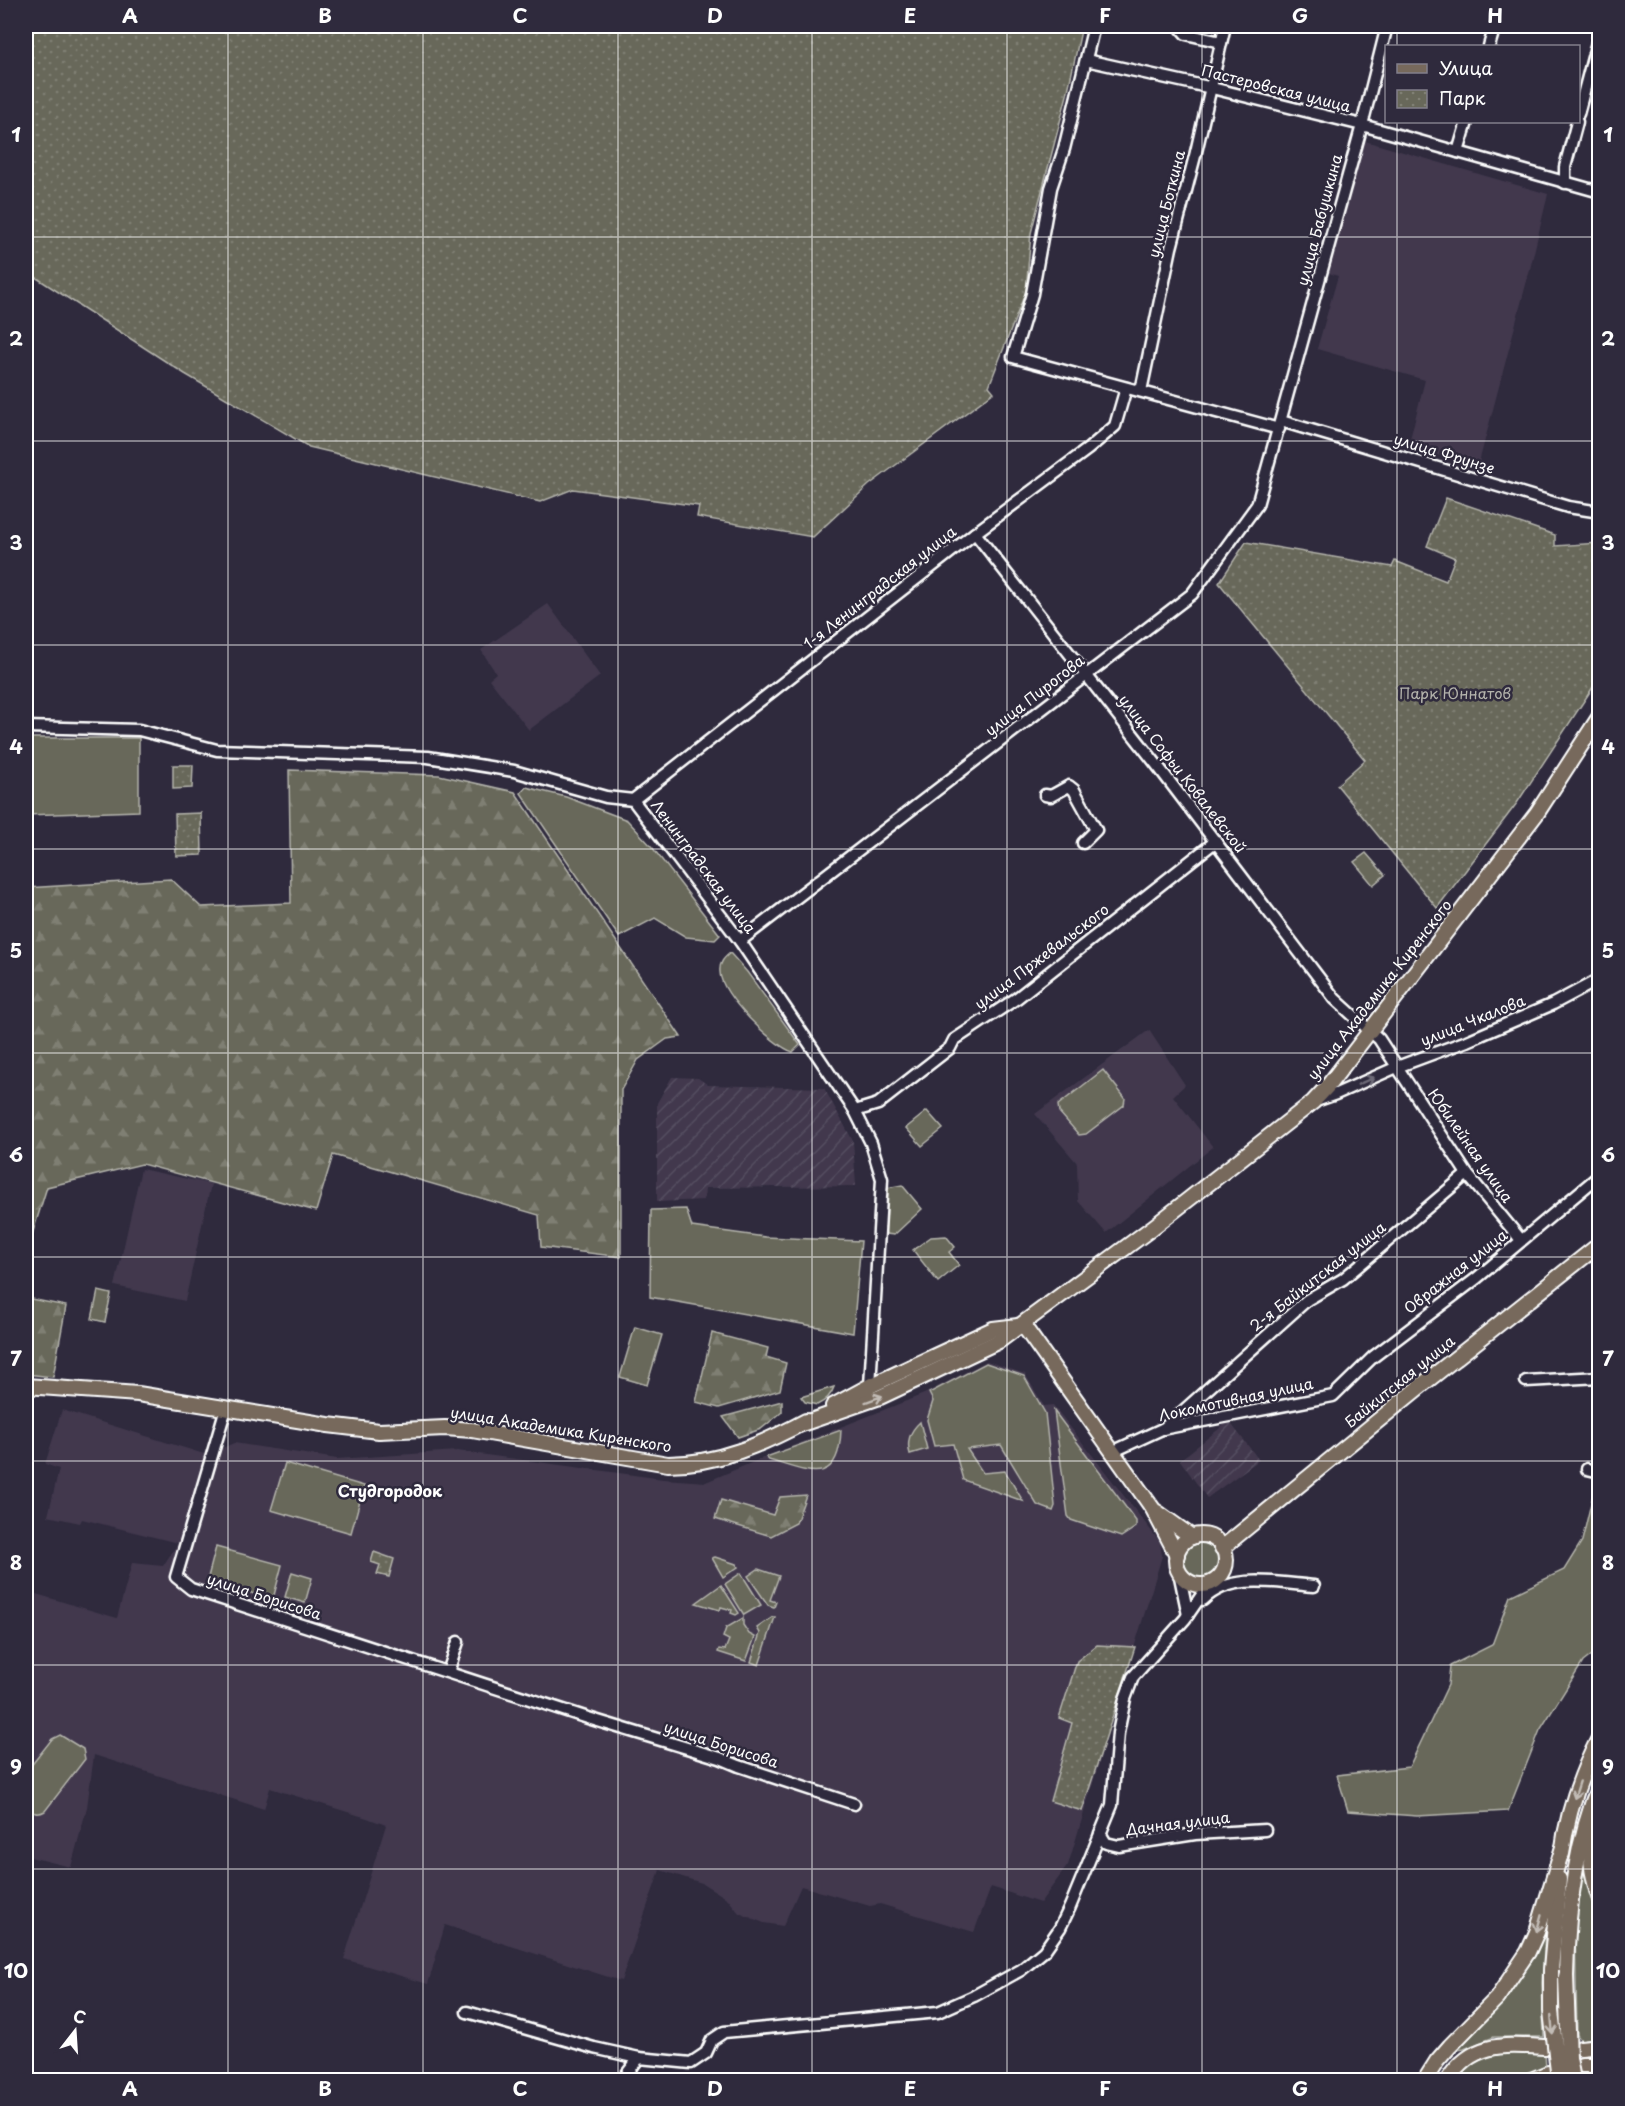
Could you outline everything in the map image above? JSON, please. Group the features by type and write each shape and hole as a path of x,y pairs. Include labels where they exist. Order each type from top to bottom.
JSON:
{"main road":[{"name":"улица Академика Киренского","path":"26,1386 138,1394 328,1425 379,1431 445,1428 472,1430 668,1464 690,1464 730,1455 799,1425 880,1397 999,1341 1023,1325 1313,1102 1537,813 1599,716"},
{"name":"Байкитская улица","path":"1222,1548 1418,1388 1596,1252"},
{"name":"улица Академика Киренского","path":"799,1425 870,1386 993,1329 1023,1325"},
{"path":"1023,1325 1153,1509 1177,1554 1179,1572 1189,1582 1196,1585 1216,1580 1224,1570 1226,1557 1222,1548 1214,1539 1207,1536 1192,1537 1182,1544 1177,1554"},
{"path":"1153,1509 1192,1537"},
{"path":"1531,2080 1554,2077 1551,1970 1563,1847 1578,1786 1599,1736"},
{"path":"1573,2080 1569,2058 1566,1946 1574,1878 1587,1817 1599,1783"},
{"path":"1599,1794 1590,1863 1599,1899"},
{"path":"1425,2080 1450,2046 1497,1998 1528,1952 1537,1932 1563,1847"},
{"path":"1581,2048 1599,2046"},
{"path":"1448,2080 1463,2061 1486,2048 1546,2047"},
{"path":"1582,2065 1599,2065"}],"street":[{"path":"1086,60 1094,26"},
{"path":"1179,26 1186,34 1221,42"},
{"name":"улица Боткина","path":"1141,392 1171,249 1212,88 1225,26"},
{"name":"улица Бабушкина","path":"1280,425 1387,26"},
{"path":"1489,45 1495,26"},
{"path":"1580,108 1596,56 1599,31"},
{"name":"Пастеровская улица","path":"1086,60 1362,125 1599,192"},
{"name":"улица Фрунзе","path":"1086,60 1064,149 1051,188 1032,294 1013,357 1141,392 1280,425 1568,507 1599,512"},
{"path":"1458,152 1467,123"},
{"path":"1565,183 1565,167 1577,123"},
{"name":"1-я Ленинградская улица","path":"633,800 975,533 1088,449 1114,426 1126,388"},
{"name":"улица Пирогова","path":"740,940 1192,594 1257,505 1280,425"},
{"name":"улица Софьи Ковалевской","path":"975,533 1216,841 1335,999 1370,1030"},
{"name":"Ленинградская улица","path":"26,727 139,730 217,750 428,757 514,771 606,797 633,800 740,940 855,1111 871,1143 882,1179 870,1386"},
{"path":"1045,795 1051,796 1069,786 1074,790 1096,830 1083,843"},
{"name":"улица Пржевальского","path":"855,1111 878,1104 950,1048 954,1040 1017,998 1216,841"},
{"name":"улица Чкалова","path":"1313,1102 1554,1004 1599,979"},
{"path":"1370,1030 1379,1039 1396,1067"},
{"name":"Юбилейная улица","path":"1396,1067 1467,1174 1521,1240"},
{"name":"2-я Байкитская улица","path":"1162,1429 1308,1300 1343,1279 1467,1174"},
{"name":"Овражная улица","path":"1333,1396 1373,1357 1477,1278 1599,1175"},
{"path":"1526,1382 1599,1377"},
{"name":"Локомотивная улица","path":"1112,1452 1162,1429 1333,1396"},
{"name":"улица Борисова","path":"226,1408 176,1577 191,1589 720,1758 854,1804"},
{"path":"1587,1469 1599,1472"},
{"path":"1179,1572 1188,1615"},
{"path":"1188,1615 1212,1592 1227,1585 1245,1582 1314,1586"},
{"path":"467,2012 594,2048 639,2058 691,2063 706,2053 712,2040 724,2032 939,2012 955,2006 1021,1970 1044,1951 1060,1928 1112,1805 1118,1733 1125,1699 1133,1677 1171,1637 1210,1583"},
{"path":"448,1672 458,1642"},
{"name":"Дачная улица","path":"1100,1833 1106,1843 1119,1846 1195,1834 1265,1830"},
{"path":"622,2080 639,2058"}],"shaded area":[{"path":"1365,141 1548,194 1478,466 1408,447 1425,380 1317,349 1338,276 1329,273"},
{"path":"548,604 600,676 529,730 489,679 496,673 481,650"},
{"path":"1149,1030 1185,1085 1173,1096 1213,1147 1106,1233 1078,1201 1077,1163 1035,1114"},
{"path":"672,1077 698,1078 708,1085 824,1088 853,1141 856,1186 705,1188 704,1200 657,1202 657,1103"},
{"path":"141,1169 211,1184 185,1301 115,1286"},
{"path":"987,1361 1025,1374 1044,1406 1053,1405 1160,1542 1162,1556 1068,1865 1040,1903 991,1887 974,1932 880,1904 870,1906 801,1886 783,1926 764,1923 739,1913 728,1899 702,1883 660,1870 621,1981 445,1925 428,1984 344,1959 386,1825 367,1818 270,1788 264,1809 94,1755 87,1807 71,1867 26,1856 26,1591 117,1618 132,1563 163,1566 178,1543 82,1519 80,1523 48,1516 59,1469 45,1464 62,1410 204,1454 204,1456 234,1443 337,1459 457,1451 663,1479 706,1482 924,1394"},
{"path":"1229,1421 1259,1460 1207,1498 1180,1460"}],"green space":[{"path":"26,26 1082,26 1067,95 1031,233 1026,291 989,386 994,392 869,485 813,537 697,517 699,506 573,489 540,502 309,447 185,374 26,271"},
{"name":"Парк Юннатов","path":"1446,498 1555,535 1555,546 1599,543 1599,678 1517,803 1437,908 1337,785 1365,760 1219,583 1246,542 1392,567 1395,561 1446,581 1455,558 1427,546"},
{"path":"26,738 139,738 139,811 26,815"},
{"path":"173,765 193,765 192,788 173,789"},
{"path":"289,770 439,775 515,792 681,1037 667,1039 638,1060 621,1090 621,1257 541,1247 539,1215 333,1155 316,1211 142,1164 47,1187 26,1254 26,888 171,879 201,907 291,903"},
{"path":"526,787 566,797 627,820 652,847 720,935 715,940 686,937 655,918 619,937 521,793"},
{"path":"201,813 202,855 176,856 175,814"},
{"path":"1366,853 1385,875 1373,885 1354,862"},
{"path":"730,953 747,972 800,1045 793,1052 784,1048 761,1030 738,1005 722,982 720,966"},
{"path":"1103,1070 1125,1098 1124,1105 1086,1134 1079,1135 1059,1112 1058,1105"},
{"path":"927,1111 943,1129 922,1146 906,1128"},
{"path":"902,1185 922,1209 894,1235 886,1234 883,1226 887,1188"},
{"path":"686,1209 692,1227 765,1237 861,1241 853,1333 650,1297 651,1210"},
{"path":"946,1236 955,1247 949,1252 959,1265 938,1282 913,1250 931,1237"},
{"path":"98,1291 111,1294 105,1322 92,1319"},
{"path":"26,1298 66,1306 53,1377 26,1374"},
{"path":"635,1327 662,1335 647,1385 620,1377"},
{"path":"712,1333 768,1348 766,1357 786,1363 780,1390 719,1408 696,1402"},
{"path":"986,1363 1024,1376 1045,1413 1055,1506 1053,1511 1037,1505 1001,1445 967,1449 983,1473 1005,1471 1023,1501 963,1480 953,1444 934,1446 927,1420 933,1401 929,1393"},
{"path":"834,1387 828,1398 817,1405 805,1402 801,1397"},
{"path":"782,1401 782,1412 761,1429 738,1437 723,1417"},
{"path":"1054,1411 1136,1521 1136,1527 1121,1537 1071,1520 1068,1516"},
{"path":"920,1422 927,1449 910,1454 908,1445 910,1436"},
{"path":"841,1430 835,1461 828,1468 819,1471 797,1469 766,1457"},
{"path":"285,1463 364,1486 351,1533 271,1510"},
{"path":"1599,1477 1599,1644 1592,1655 1583,1662 1540,1730 1508,1811 1417,1816 1348,1811 1337,1775 1409,1767 1448,1685 1450,1666 1492,1645 1510,1596 1564,1570 1582,1541"},
{"path":"806,1495 796,1523 771,1536 715,1519 721,1500 773,1515 780,1497"},
{"path":"1200,1542 1214,1547 1219,1561 1214,1575 1200,1580 1186,1575 1181,1561 1186,1547"},
{"path":"216,1547 282,1565 273,1599 207,1581"},
{"path":"374,1552 394,1559 389,1577 377,1574 380,1565 371,1562"},
{"path":"712,1558 736,1564 738,1567 723,1577"},
{"path":"758,1569 779,1576 770,1600 776,1602 774,1607 768,1605 748,1576"},
{"path":"292,1572 312,1578 305,1603 285,1597"},
{"path":"741,1573 761,1605 744,1615 725,1584"},
{"path":"721,1585 739,1613 736,1615 731,1613 732,1610 721,1607 720,1610 696,1603"},
{"path":"775,1617 759,1665 751,1662 760,1633 757,1628"},
{"path":"743,1618 743,1625 749,1634 755,1637 746,1661 718,1652 719,1649 725,1650 729,1640 723,1637 726,1628"},
{"path":"1097,1645 1135,1647 1082,1811 1050,1801 1072,1723 1059,1718 1077,1661"},
{"path":"60,1735 83,1749 85,1759 45,1811 35,1813 26,1807 26,1772 52,1739"},
{"path":"1583,1866 1590,1896 1599,1917 1599,2038 1581,2040 1577,2035 1575,1927"},
{"path":"1545,1933 1542,1983 1544,2037 1494,2037 1458,2050 1497,2008"},
{"path":"1523,2051 1545,2053 1546,2067 1513,2080 1456,2080 1468,2066 1485,2058"}],"district":[{"name":"Студгородок","path":"390,1491"}]}
